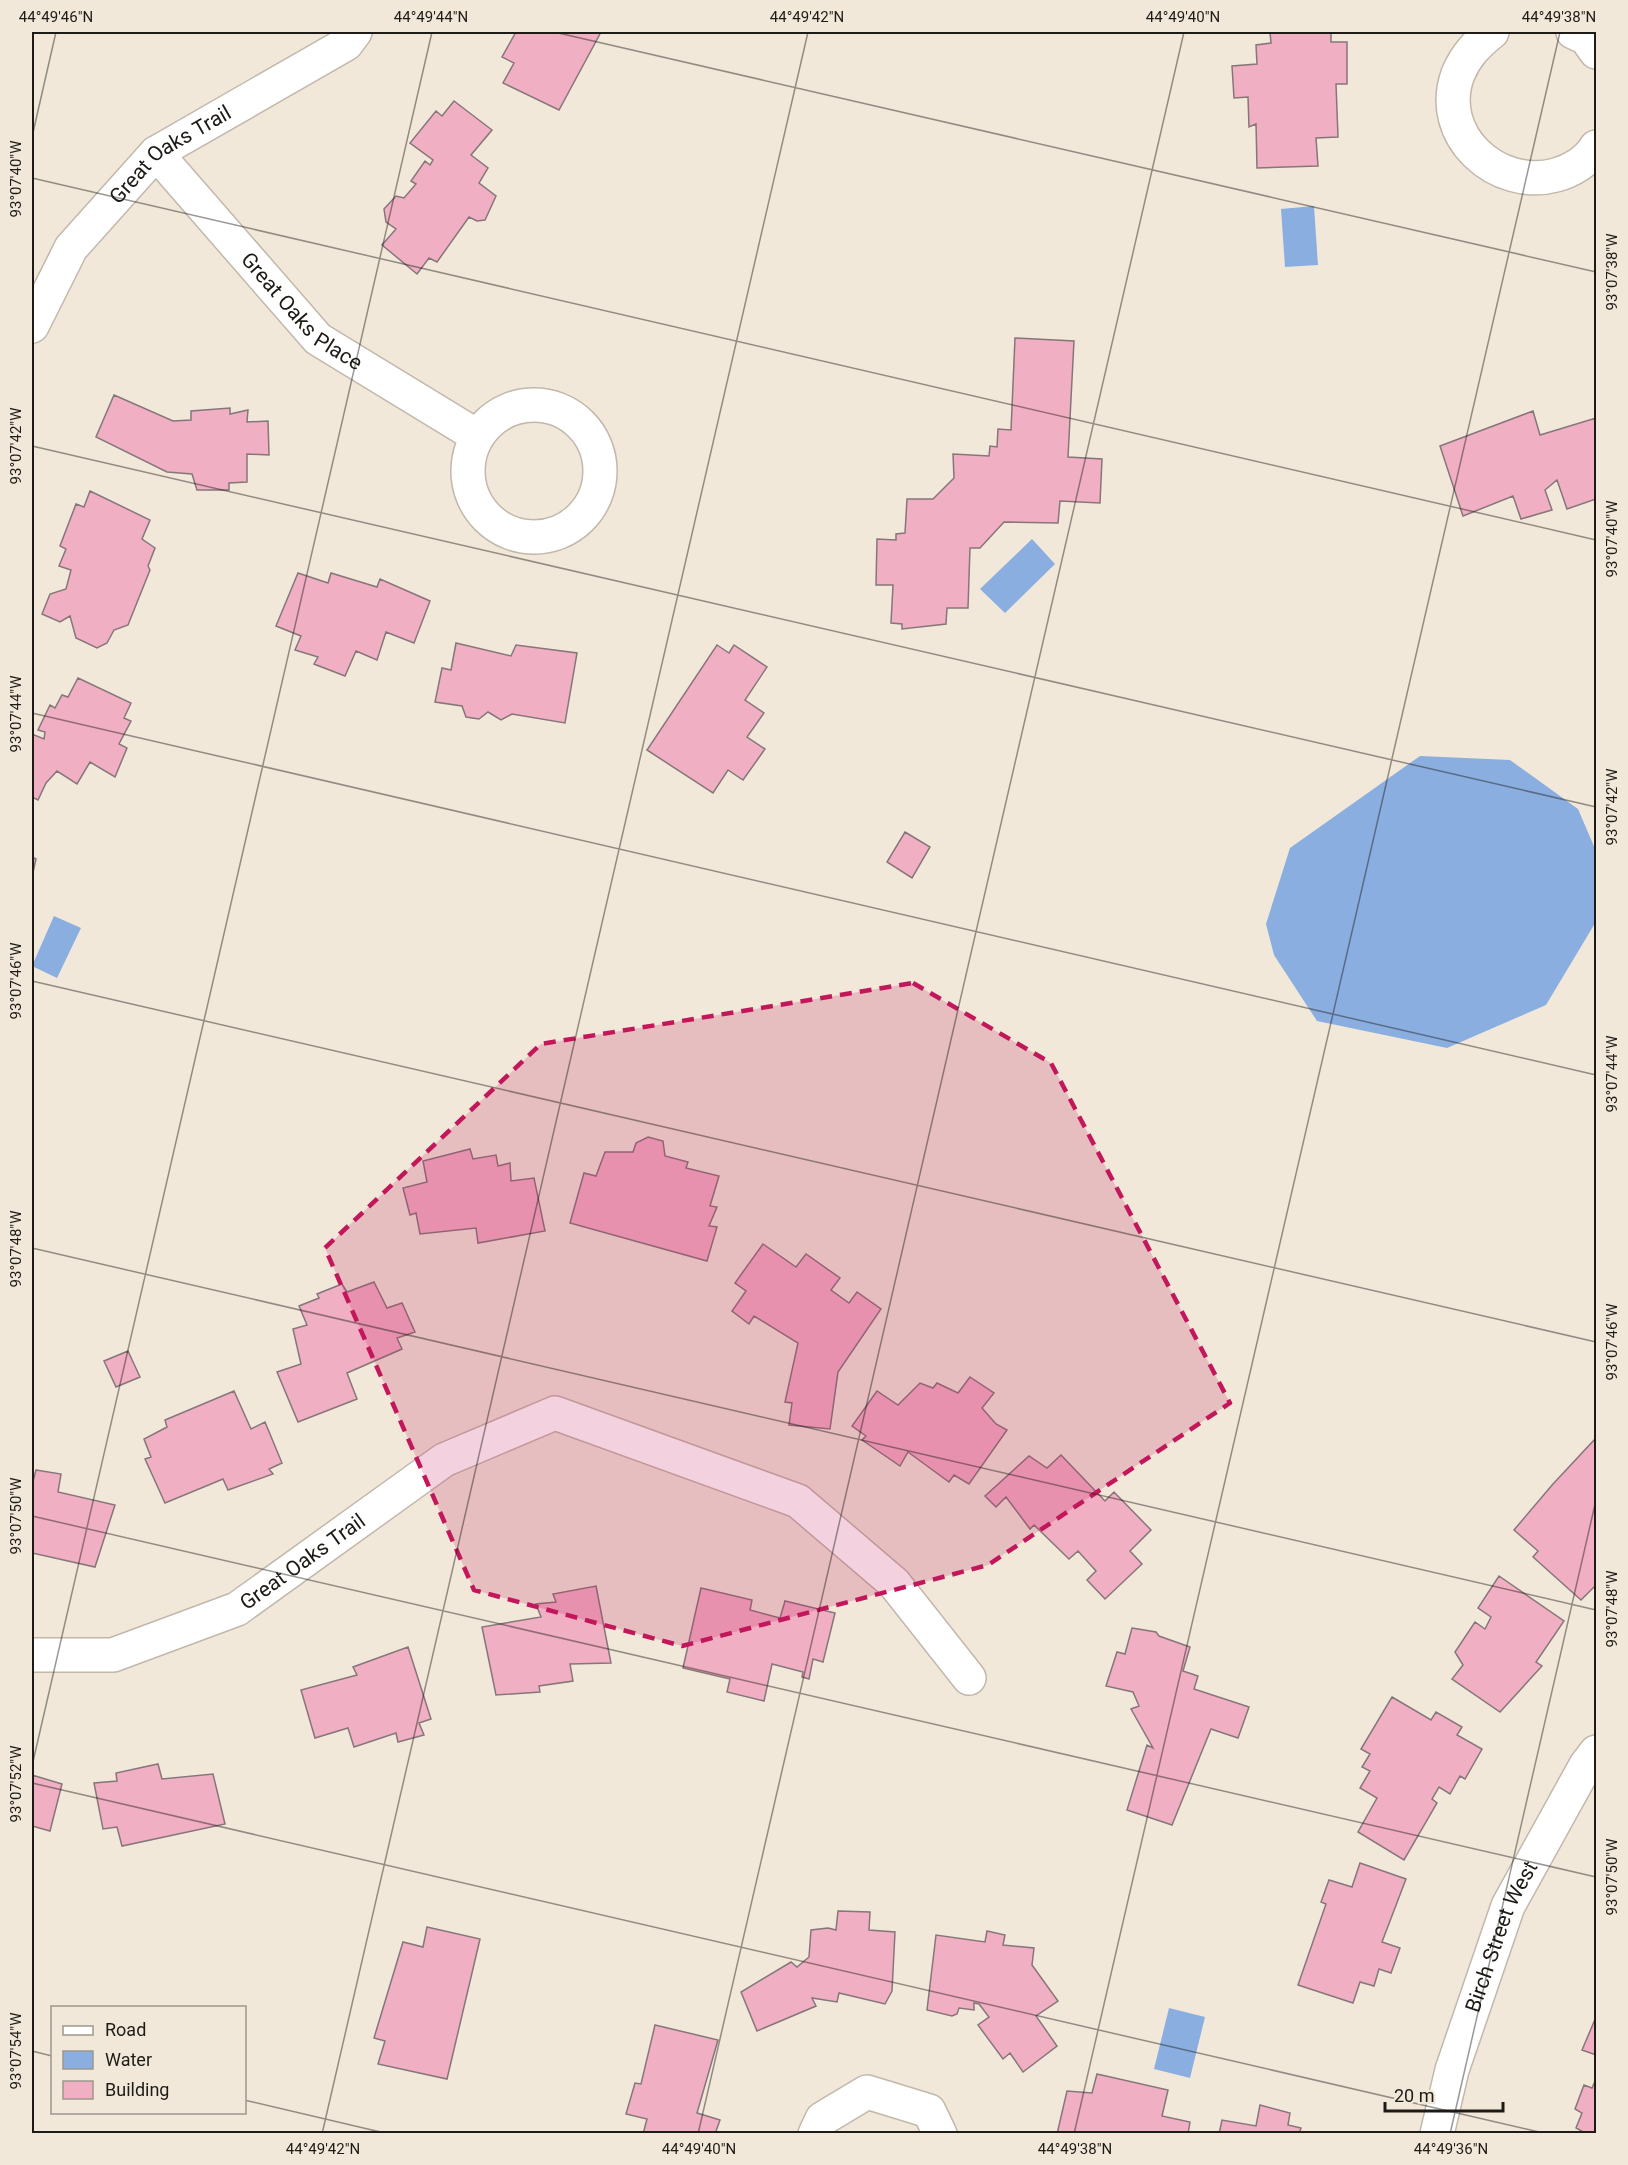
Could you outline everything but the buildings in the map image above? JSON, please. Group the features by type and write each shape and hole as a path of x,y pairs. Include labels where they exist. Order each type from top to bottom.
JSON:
{"street":[{"name":"Great Oaks Trail","path":"32,326 71,248 156,153 346,44 355,32"},
{"path":"1492,32 1473,47 1458,75 1454,106 1462,136 1481,160 1509,176 1540,180 1570,171 1596,147"},
{"path":"1574,32 1586,38 1596,52"},
{"name":"Great Oaks Place","path":"156,153 318,339 477,436"},
{"path":"544,405 569,414 588,431 599,455 600,481 591,506 574,525 550,536 524,537 499,528 480,510 470,487 468,460 477,436 495,417 519,406 544,405"},
{"name":"Great Oaks Trail","path":"32,1655 113,1655 237,1609 444,1460 555,1413 798,1501 894,1583 969,1678"},
{"name":"Birch Street West","path":"1437,2133 1452,2070 1508,1906 1586,1765 1596,1752"},
{"path":"815,2133 822,2119 867,2092 929,2111 940,2133"}],"highlighted area":[{"path":"913,983 1051,1063 1230,1403 988,1565 682,1646 474,1590 325,1248 541,1044"}],"water":[{"path":"1314,206 1318,265 1285,267 1281,209"},
{"path":"1032,539 1055,564 1005,613 980,589"},
{"path":"1420,756 1510,760 1578,809 1596,851 1594,925 1546,1005 1447,1048 1317,1021 1274,955 1266,924 1290,848"},
{"path":"54,916 81,928 57,978 32,966"},
{"path":"1169,2008 1205,2017 1190,2078 1154,2069"}]}
